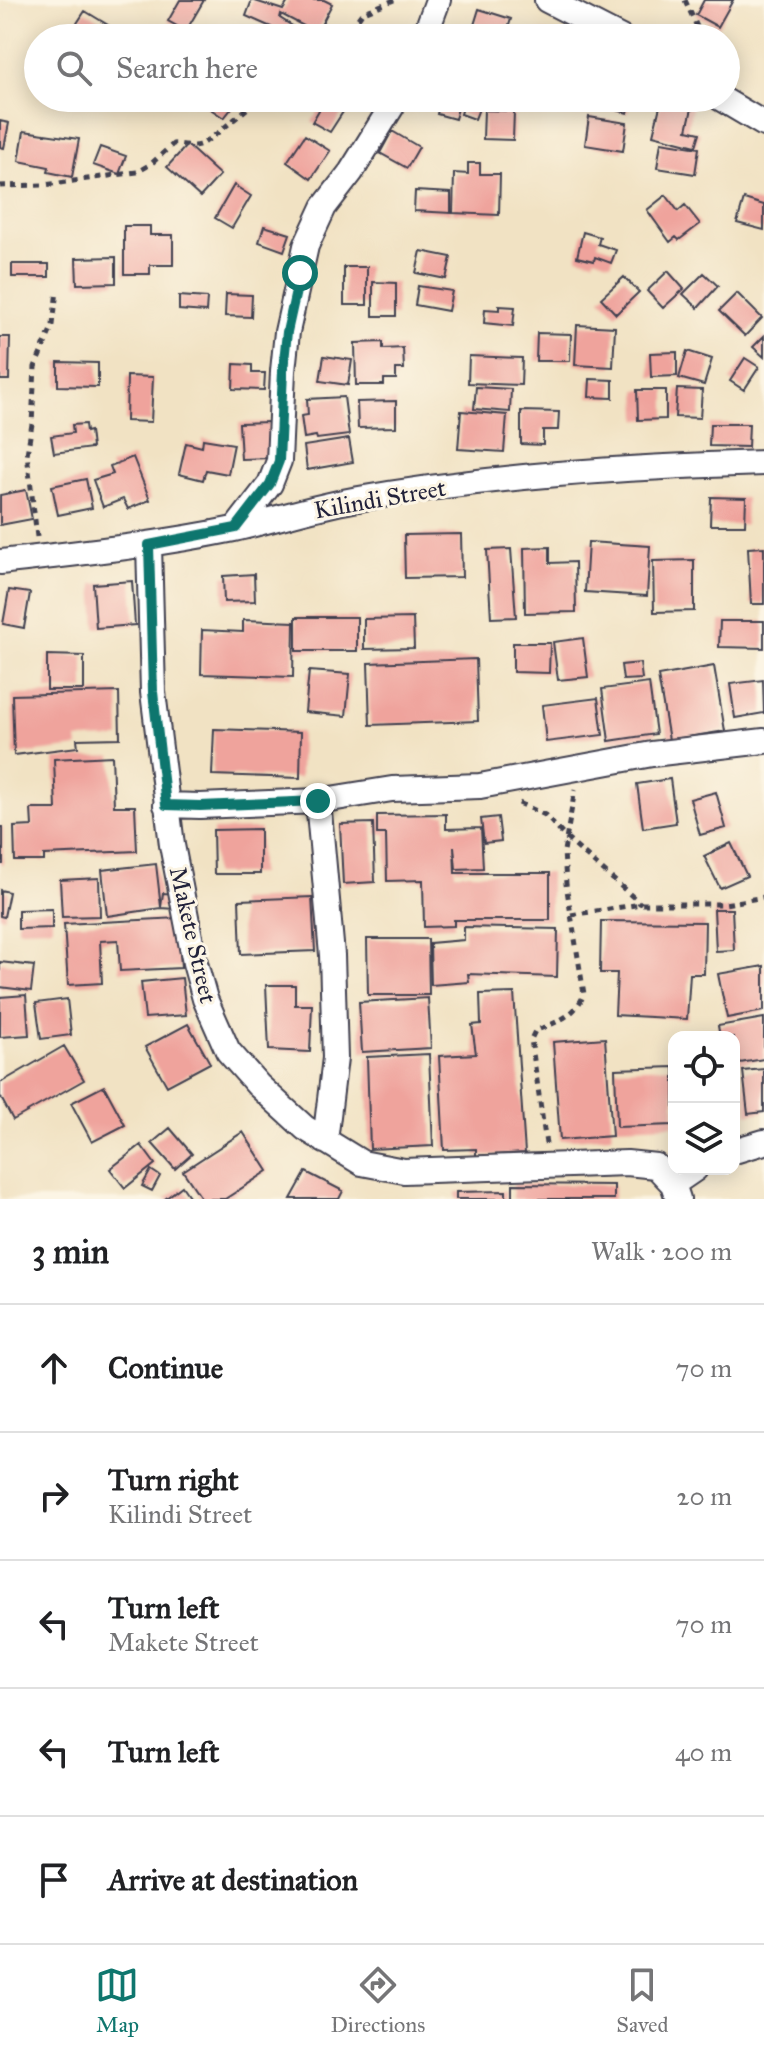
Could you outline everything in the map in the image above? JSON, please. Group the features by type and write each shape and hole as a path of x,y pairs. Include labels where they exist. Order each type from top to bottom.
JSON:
{"street":[{"path":"429,24 438,0"},
{"path":"547,0 594,24"},
{"path":"740,110 764,124"},
{"path":"236,528 270,484 279,461 287,332 306,246 324,207 351,172 388,112"},
{"name":"Kilindi Street","path":"0,562 149,545 352,500 478,482 764,463"},
{"name":"Makete Street","path":"149,545 153,692 166,805 195,963 205,999 228,1051 258,1085 305,1128 362,1163 404,1171 627,1163 656,1166 676,1191"},
{"path":"166,805 318,801 392,789 480,786 665,752 754,742 764,762"},
{"path":"318,801 332,955 335,1058 325,1141"},
{"path":"740,1149 764,1142"},
{"path":"676,1191 690,1175"}],"path":[{"path":"354,24 362,13 394,0"},
{"path":"685,0 696,24"},
{"path":"0,186 45,185 137,172 173,144 193,146 204,143 240,112"},
{"path":"40,558 27,454 35,367 53,325 57,290"},
{"path":"548,1165 531,1039 535,1031 568,1017 579,1006 584,994 564,851 579,767"},
{"path":"566,838 641,904"},
{"path":"571,915 641,904 725,904 764,897"}],"building":[{"path":"180,0 204,0 190,24 168,21"},
{"path":"252,0 283,10 289,0 324,0 332,4 322,24 300,24 281,14 280,18 289,24 264,24 246,16"},
{"path":"704,0 733,0 720,24 712,24 696,15"},
{"path":"479,9 511,19 509,24 474,24"},
{"path":"85,11 106,24 77,24"},
{"path":"215,112 229,112 224,118"},
{"path":"318,112 343,112 330,132 312,122"},
{"path":"438,112 457,112 455,119"},
{"path":"462,112 478,112 475,119"},
{"path":"484,112 514,112 513,140 483,139"},
{"path":"659,112 691,112 687,130 700,133 696,146 653,135"},
{"path":"589,117 627,123 623,151 585,145"},
{"path":"0,121 9,123 4,148 0,147"},
{"path":"24,131 79,139 72,177 48,172 49,167 19,161"},
{"path":"392,131 419,147 407,168 380,153"},
{"path":"305,135 330,151 311,179 287,162"},
{"path":"661,142 699,148 695,174 657,168"},
{"path":"187,145 220,175 200,197 167,167"},
{"path":"100,147 126,156 119,174 93,165"},
{"path":"468,163 480,163 480,174 500,174 499,215 453,213 454,173 468,174"},
{"path":"234,185 251,196 232,228 215,218"},
{"path":"415,191 451,193 451,213 414,211"},
{"path":"666,195 678,211 685,205 700,224 679,240 676,237 670,242 647,210"},
{"path":"744,199 764,205 764,230 737,223"},
{"path":"124,226 150,226 150,235 173,235 173,265 150,265 150,274 124,274"},
{"path":"264,226 290,234 284,251 259,242"},
{"path":"583,232 600,237 598,244 616,250 611,263 595,257 594,261 577,257"},
{"path":"421,251 451,257 446,279 416,273"},
{"path":"116,257 116,283 77,284 76,258"},
{"path":"12,264 49,264 49,277 12,277"},
{"path":"344,267 367,267 367,305 344,305"},
{"path":"668,271 684,289 663,308 647,291"},
{"path":"704,273 718,286 698,308 683,294"},
{"path":"624,277 639,292 616,314 601,298"},
{"path":"373,282 396,283 396,316 373,316"},
{"path":"418,286 452,291 448,311 415,305"},
{"path":"737,293 762,318 745,336 719,311"},
{"path":"226,294 252,295 251,317 225,316"},
{"path":"179,296 207,298 206,312 179,310"},
{"path":"499,306 515,307 513,326 484,323 485,309 499,310"},
{"path":"577,325 615,327 613,367 575,365"},
{"path":"537,333 571,334 570,361 536,361"},
{"path":"764,336 764,357 753,347"},
{"path":"0,337 10,337 9,380 0,380"},
{"path":"383,342 383,349 403,348 404,369 396,369 396,379 384,379 384,385 356,385 355,343"},
{"path":"687,351 712,359 704,385 679,378"},
{"path":"677,352 677,376 651,377 650,353"},
{"path":"324,356 352,360 348,385 320,381"},
{"path":"469,356 522,358 521,385 468,383"},
{"path":"745,358 759,367 744,390 730,381"},
{"path":"58,362 98,363 98,387 58,386"},
{"path":"234,364 252,365 252,373 265,373 264,390 233,389"},
{"path":"127,376 153,377 151,422 126,421"},
{"path":"590,379 613,380 613,398 589,397"},
{"path":"476,387 511,389 510,412 474,409"},
{"path":"677,389 702,390 700,418 675,417"},
{"path":"637,390 666,390 666,419 638,420"},
{"path":"344,397 349,435 304,438 301,416 308,415 307,399"},
{"path":"396,401 396,427 358,428 357,402"},
{"path":"461,411 507,415 504,452 458,449"},
{"path":"521,411 559,412 558,430 543,430 543,445 521,444"},
{"path":"270,422 272,458 241,459 239,423"},
{"path":"85,424 86,432 90,431 92,448 54,453 51,436 73,433 72,425"},
{"path":"710,424 749,424 748,447 709,446"},
{"path":"203,439 234,444 228,474 206,470 203,480 179,474 186,443 202,447"},
{"path":"349,439 353,462 307,470 304,446"},
{"path":"133,457 150,500 128,509 123,499 103,507 93,480 113,474 110,466"},
{"path":"86,479 92,508 58,515 52,486"},
{"path":"26,490 32,519 0,525 0,495"},
{"path":"711,497 746,498 745,525 710,525"},
{"path":"461,534 462,577 405,578 404,535"},
{"path":"588,542 650,546 647,596 585,592"},
{"path":"550,547 550,563 575,562 576,612 525,613 524,548"},
{"path":"764,547 764,604 751,604 748,548"},
{"path":"511,549 516,617 491,618 487,550"},
{"path":"694,560 694,611 654,612 653,561"},
{"path":"254,574 255,601 224,602 223,576"},
{"path":"132,581 135,625 96,628 93,584"},
{"path":"9,590 30,593 24,628 3,624"},
{"path":"296,617 357,617 357,651 296,651"},
{"path":"413,618 414,648 364,649 364,619"},
{"path":"243,620 294,622 293,677 201,674 202,630 243,632"},
{"path":"720,621 764,621 764,648 719,647"},
{"path":"583,638 588,677 558,680 553,642"},
{"path":"513,643 550,643 549,673 513,672"},
{"path":"47,655 84,656 84,690 47,690"},
{"path":"476,659 478,721 370,725 368,663"},
{"path":"640,663 642,679 623,680 621,665"},
{"path":"714,666 725,731 669,740 658,676"},
{"path":"309,671 350,674 346,716 305,712"},
{"path":"763,680 764,713 735,718 730,684"},
{"path":"649,683 656,734 609,741 602,689"},
{"path":"119,692 120,738 77,739 78,747 14,755 12,695"},
{"path":"598,698 603,735 546,742 542,705"},
{"path":"214,729 301,732 300,778 212,775"},
{"path":"112,756 114,806 135,806 137,851 44,855 44,861 15,861 14,827 32,826 31,809 56,809 54,759"},
{"path":"670,779 676,823 643,828 637,784"},
{"path":"716,792 726,828 700,835 690,799"},
{"path":"446,814 446,829 481,828 483,868 456,869 454,846 455,873 550,873 550,920 454,920 454,926 424,927 423,880 387,881 386,834 377,834 377,815"},
{"path":"498,817 501,841 484,843 481,819"},
{"path":"373,823 375,882 343,884 340,824"},
{"path":"0,827 3,827 3,864 0,864"},
{"path":"260,829 260,874 214,874 213,830"},
{"path":"731,843 747,876 720,888 704,856"},
{"path":"156,864 161,907 163,893 176,894 175,909 161,908 107,916 102,870"},
{"path":"99,878 100,916 62,917 60,880"},
{"path":"0,890 9,892 4,917 0,916"},
{"path":"312,897 315,951 241,954 239,900"},
{"path":"52,909 52,928 18,929 18,910"},
{"path":"714,909 732,909 734,950 716,951"},
{"path":"178,918 181,968 120,971 118,940 100,941 102,983 68,985 64,924"},
{"path":"601,921 705,922 704,974 690,974 687,1019 615,1015 617,973 600,973"},
{"path":"464,927 558,929 557,977 468,974 469,982 431,985 430,943 464,940"},
{"path":"367,939 428,939 429,995 368,995"},
{"path":"0,962 34,966 31,991 0,987"},
{"path":"764,966 764,1011 727,1018 718,974"},
{"path":"182,978 186,1015 145,1018 141,982"},
{"path":"266,985 295,985 295,1005 312,1005 310,1052 269,1050"},
{"path":"514,993 525,1153 476,1156 476,1149 444,1150 439,1056 476,1054 472,1025 481,1024 480,994"},
{"path":"26,995 29,1035 0,1037 0,997"},
{"path":"428,998 431,1048 362,1052 359,1002"},
{"path":"67,999 71,1035 41,1039 36,1003"},
{"path":"764,1018 764,1059 740,1063 740,1031 719,1031 718,1026"},
{"path":"188,1024 210,1063 167,1086 145,1047"},
{"path":"605,1038 612,1136 560,1140 553,1042"},
{"path":"64,1046 84,1080 13,1120 0,1096 0,1083"},
{"path":"429,1054 433,1146 370,1149 367,1057"},
{"path":"668,1067 668,1125 617,1127 615,1069"},
{"path":"764,1069 764,1112 748,1114 743,1071"},
{"path":"104,1086 125,1125 92,1142 71,1103"},
{"path":"170,1128 192,1154 175,1169 152,1143"},
{"path":"243,1132 268,1171 225,1199 202,1199 183,1171"},
{"path":"141,1145 155,1164 125,1188 110,1169"},
{"path":"151,1170 160,1176 152,1191 142,1186"},
{"path":"306,1172 343,1191 339,1199 291,1199"},
{"path":"513,1184 614,1185 614,1199 513,1199"},
{"path":"182,1186 191,1199 165,1199"},
{"path":"506,1191 506,1199 456,1199 456,1192"}],"route":[{"path":"300,273 287,332 279,461 270,484 236,528 149,545 153,692 166,805 318,801"}]}
